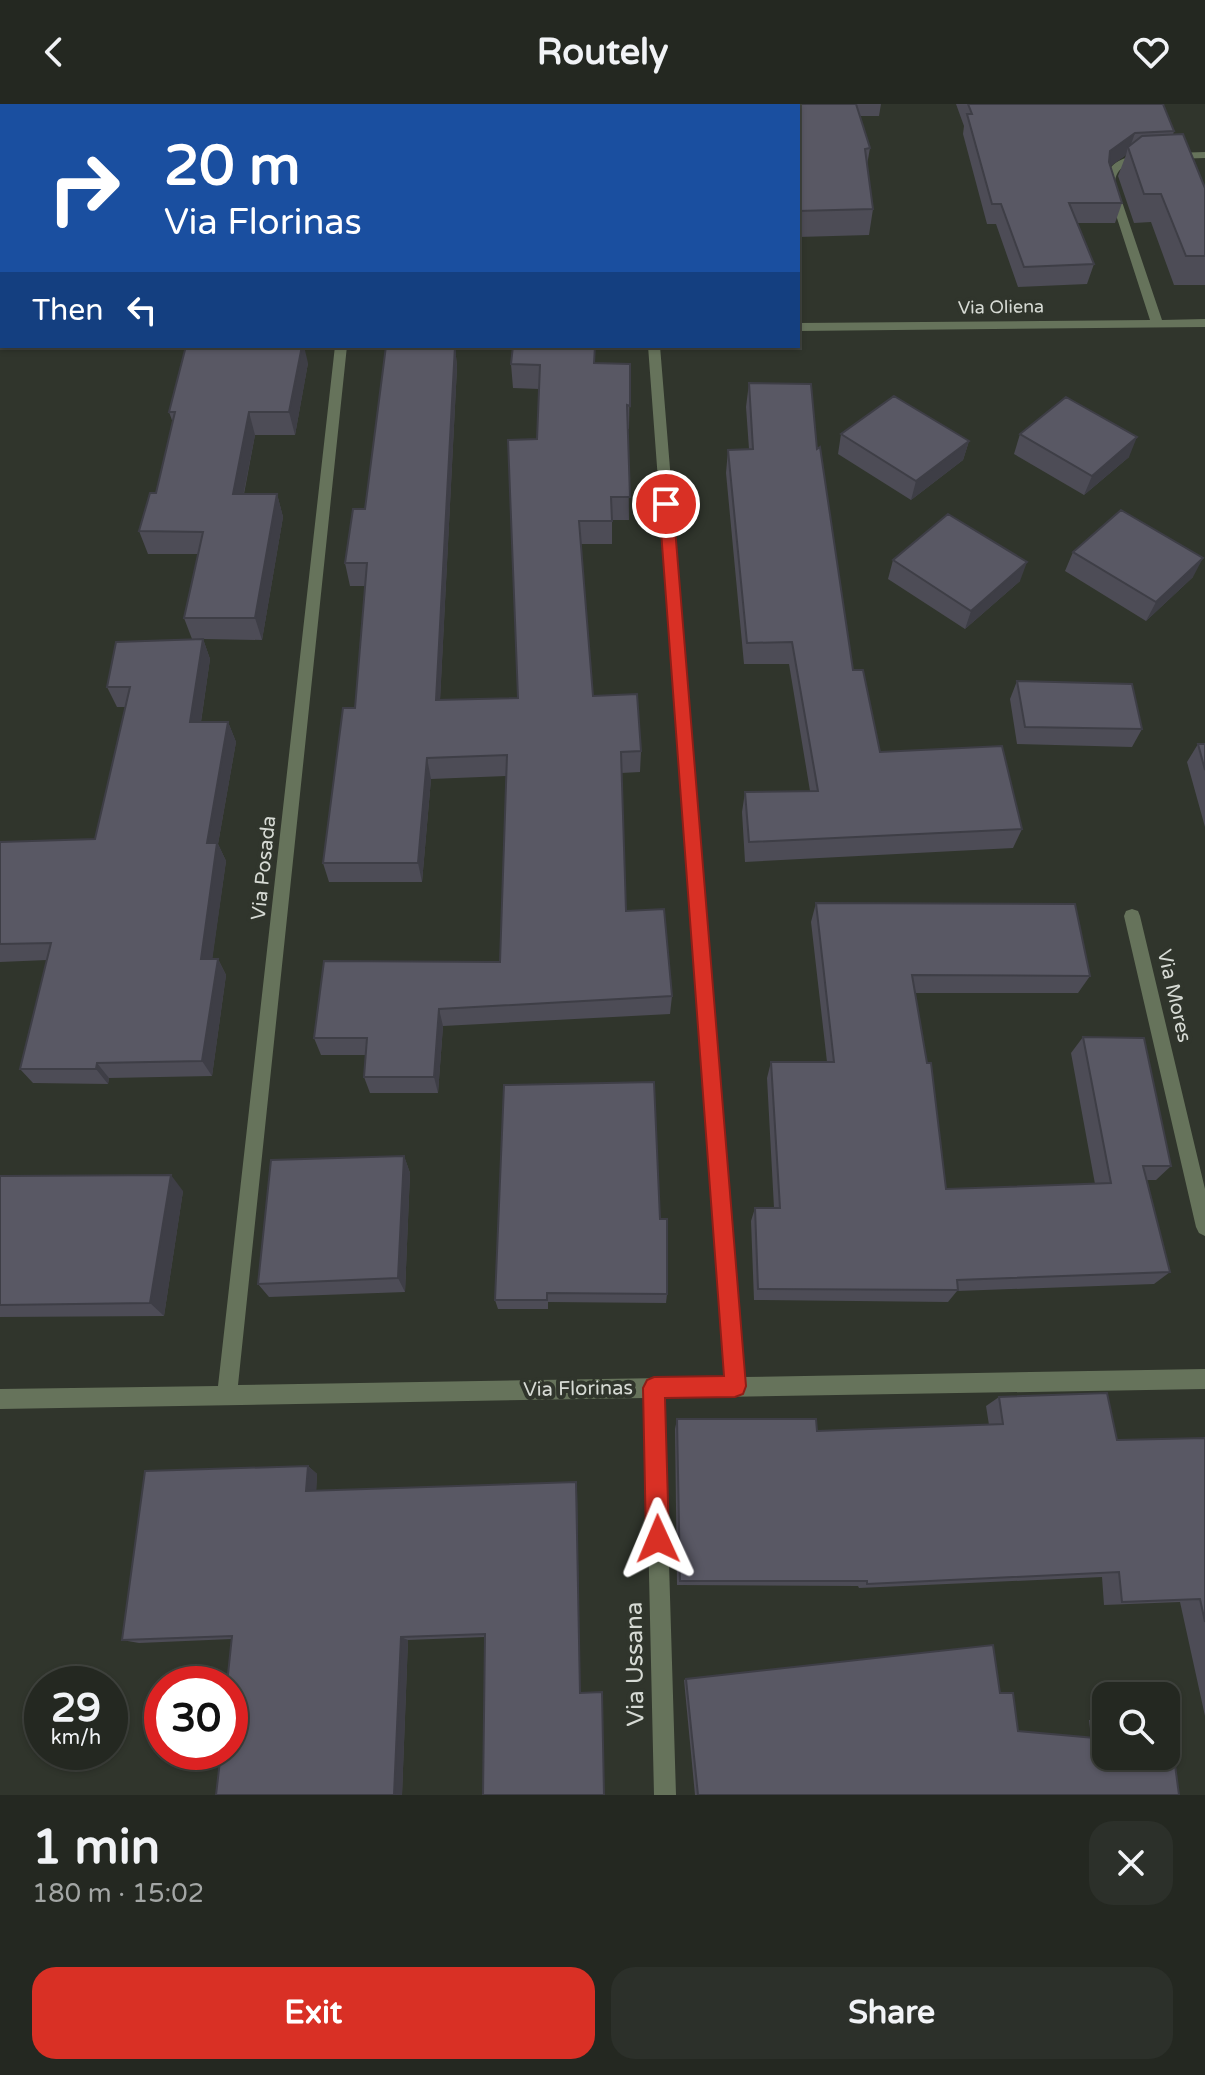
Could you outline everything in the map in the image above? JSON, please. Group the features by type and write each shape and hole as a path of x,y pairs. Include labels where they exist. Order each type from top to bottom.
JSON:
{"street":[{"path":"1157,323 1110,174 1123,161 1134,158 1205,155"},
{"name":"Via Oliena","path":"800,327 1205,323"},
{"name":"Via Posada","path":"227,1395 341,348"},
{"path":"654,348 735,1386"},
{"name":"Via Mores","path":"1132,916 1205,1227"},
{"name":"Via Florinas","path":"0,1399 1205,1379"},
{"name":"Via Ussana","path":"654,1388 665,1795"}],"building":[{"path":"800,104 856,104 870,148 865,149 873,209 800,211"},
{"path":"968,104 1163,104 1174,131 1135,133 1110,151 1109,162 1122,203 1069,203 1094,264 1024,267 1001,204 992,204 967,114 972,114"},
{"path":"1183,134 1205,188 1205,256 1186,256 1161,194 1144,194 1128,147 1142,136"},
{"path":"185,348 302,348 289,412 249,412 233,494 277,494 255,618 184,618 203,532 139,531 150,493 156,493 175,412 169,412"},
{"path":"386,348 455,348 436,700 518,698 508,440 537,439 540,365 511,364 513,348 595,348 594,363 630,364 630,406 627,405 630,497 611,497 612,521 579,521 593,696 637,694 641,751 621,752 626,911 664,909 672,996 439,1009 434,1077 364,1077 367,1038 314,1038 324,961 500,962 507,755 427,758 418,863 323,863 343,708 355,708 367,563 345,563 353,509 365,509"},
{"path":"749,383 811,384 817,449 820,447 853,670 863,670 880,752 1002,746 1022,829 749,842 745,792 818,791 792,642 747,643 728,450 753,449"},
{"path":"894,396 969,441 916,481 841,434"},
{"path":"1066,397 1137,437 1092,476 1020,434"},
{"path":"1121,510 1203,558 1156,602 1073,552"},
{"path":"948,514 1027,562 971,611 893,560"},
{"path":"203,639 190,722 228,722 207,843 217,843 201,959 218,959 202,1061 97,1063 96,1069 20,1069 51,943 0,944 0,842 95,839 130,687 107,687 116,642"},
{"path":"1017,681 1132,684 1142,729 1025,727"},
{"path":"1198,744 1205,744 1205,770"},
{"path":"816,903 1075,904 1090,976 912,975 927,1063 931,1063 946,1189 1111,1183 1083,1037 1144,1038 1171,1166 1143,1166 1170,1272 957,1280 958,1290 758,1289 755,1208 780,1208 771,1062 834,1062"},
{"path":"654,1082 660,1219 667,1219 667,1294 547,1293 547,1300 495,1300 504,1085"},
{"path":"404,1156 398,1278 258,1284 271,1160"},
{"path":"171,1175 150,1303 0,1305 0,1176"},
{"path":"1107,1393 1117,1440 1205,1438 1205,1622 1200,1599 1122,1602 1119,1572 867,1584 867,1581 680,1581 677,1419 816,1419 817,1431 1003,1424 999,1397"},
{"path":"308,1466 306,1491 576,1482 580,1693 602,1692 604,1795 483,1795 485,1634 401,1637 394,1795 216,1795 219,1770 248,1770 248,1666 229,1666 232,1636 122,1640 145,1471"},
{"path":"993,1645 1000,1693 1013,1693 1018,1731 1092,1738 1092,1770 1176,1770 1179,1795 698,1795 686,1679"}],"route":[{"path":"658,1539 654,1388 735,1386 666,504"}]}
